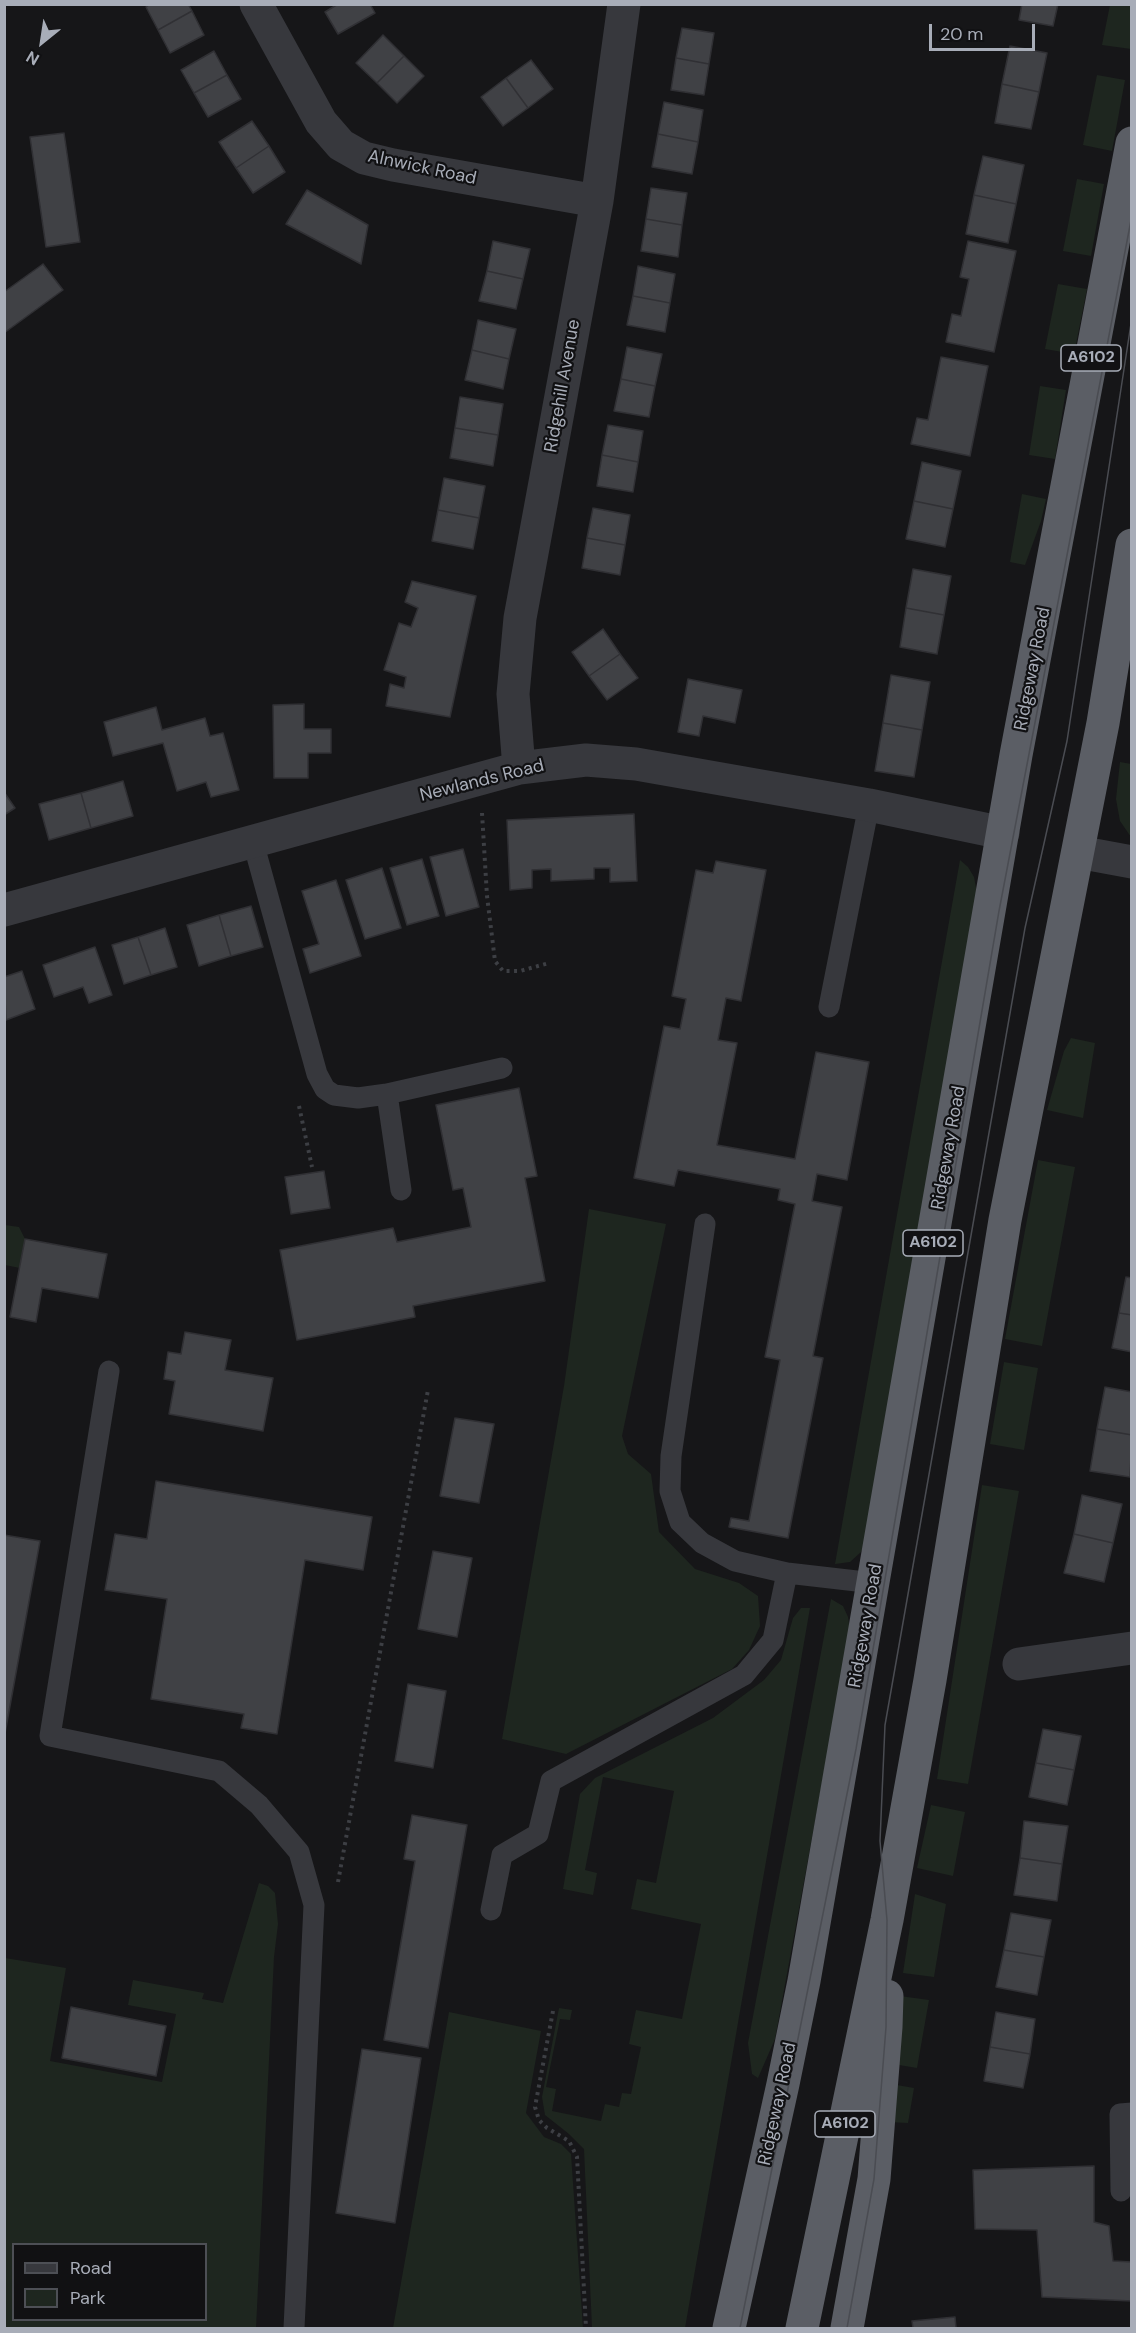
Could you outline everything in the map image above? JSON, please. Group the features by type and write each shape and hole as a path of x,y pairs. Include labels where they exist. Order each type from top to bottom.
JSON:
{"highway":[{"name":"Ridgeway Road","path":"729,2328 804,1981 1003,833 1131,143"},
{"name":"A6102","path":"802,2328 887,1920 930,1680 1005,1221 1103,723 1131,545"},
{"path":"847,2328 874,2179 886,2027 887,1920"}],"street":[{"name":"Alnwick Road","path":"256,4 321,122 341,145 364,158 393,165 597,201"},
{"name":"Ridgehill Avenue","path":"519,768 513,694 520,618 597,201 624,4"},
{"name":"Newlands Road","path":"4,910 519,768 586,760 636,765 869,806 1003,833"},
{"path":"1078,852 1131,862"},
{"path":"1019,1664 1131,1648"}],"lane":[{"path":"829,1007 869,806"},
{"path":"253,842 314,1064 325,1089 334,1095 358,1098 387,1094 502,1068"},
{"path":"387,1094 401,1190"},
{"path":"705,1224 671,1456 670,1491 680,1522 702,1543 735,1561 787,1574 874,1583"},
{"path":"109,1371 50,1736 219,1771 259,1805 299,1852 314,1905 294,2328"},
{"path":"490,1910 502,1855 538,1834 550,1781 744,1676 773,1640 787,1574"},
{"path":"1121,2191 1119,2114 1131,2113"}],"path":[{"path":"480,779 487,896 495,961 504,971 520,971 549,963"},
{"path":"312,1167 296,1090 301,1075 314,1064"},
{"path":"314,1905 336,1893 428,1390"},
{"path":"553,2010 535,2107 539,2120 568,2141 577,2157 586,2328"}],"green space":[{"path":"1110,5 1131,5 1131,49 1102,45"},
{"path":"1097,75 1125,80 1112,151 1083,145"},
{"path":"1077,179 1104,184 1091,256 1063,251"},
{"path":"1058,284 1087,289 1074,354 1045,349"},
{"path":"1040,386 1066,390 1055,459 1029,455"},
{"path":"1022,494 1046,499 1041,521 1025,565 1010,562"},
{"path":"1120,762 1131,764 1131,837 1120,821 1116,799"},
{"path":"960,860 974,877 978,899 866,1542 861,1552 850,1562 835,1564"},
{"path":"1071,1038 1095,1043 1083,1118 1047,1110 1064,1051"},
{"path":"1038,1160 1075,1167 1042,1346 1005,1339"},
{"path":"589,1209 666,1224 622,1436 628,1454 651,1474 659,1532 695,1569 739,1583 758,1596 760,1626 749,1650 732,1669 566,1754 502,1739 564,1386"},
{"path":"5,1225 19,1227 25,1239 20,1268 5,1265"},
{"path":"1004,1362 1038,1368 1024,1450 990,1444"},
{"path":"982,1485 1019,1491 968,1784 937,1779"},
{"path":"831,1599 843,1606 848,1617 850,1631 775,2039 758,2078 752,2074 748,2043"},
{"path":"801,1608 810,1608 685,2328 592,2328 584,2149 545,2115 542,2097 559,2008 572,2010 570,2020 560,2019 546,2087 556,2089 552,2111 601,2121 605,2104 619,2107 622,2093 631,2094 641,2047 629,2044 636,2010 682,2019 701,1924 631,1909 637,1879 656,1883 674,1791 603,1777 585,1870 597,1873 593,1895 563,1889 580,1794 595,1778 713,1718 764,1680 781,1660 793,1618"},
{"path":"931,1805 965,1812 953,1876 917,1868"},
{"path":"259,1883 268,1886 275,1893 278,1924 274,1957 256,2328 5,2328 5,1958 66,1968 50,2061 162,2082 176,2014 128,2005 133,1980 204,1993 202,1999 223,2003"},
{"path":"915,1894 946,1904 934,1977 903,1973"},
{"path":"900,1996 929,2000 917,2068 893,2064"},
{"path":"449,2012 541,2031 526,2113 544,2137 561,2144 571,2154 583,2328 393,2328"},
{"path":"891,2084 914,2088 908,2123 888,2122"}],"building":[{"path":"150,4 188,4 192,11 158,30 146,7"},
{"path":"338,4 370,4 375,13 338,34 325,12"},
{"path":"1022,4 1058,4 1053,26 1019,20"},
{"path":"192,11 204,35 170,53 158,30"},
{"path":"682,28 714,33 709,64 676,58"},
{"path":"383,35 404,56 377,83 356,63"},
{"path":"1010,46 1047,53 1039,92 1002,84"},
{"path":"214,51 227,75 194,93 181,70"},
{"path":"404,56 424,76 397,103 377,83"},
{"path":"676,58 709,64 704,95 671,90"},
{"path":"531,60 553,89 528,108 506,78"},
{"path":"227,75 241,99 208,117 194,93"},
{"path":"506,78 528,108 503,126 481,97"},
{"path":"1002,84 1039,92 1031,129 995,123"},
{"path":"664,102 703,110 698,142 658,134"},
{"path":"252,121 269,146 236,168 219,142"},
{"path":"64,133 80,242 46,247 30,137"},
{"path":"658,134 698,142 692,174 652,167"},
{"path":"269,146 285,172 253,193 236,168"},
{"path":"983,156 1024,165 1016,204 974,195"},
{"path":"651,188 687,193 682,225 646,219"},
{"path":"307,190 368,225 361,264 286,224"},
{"path":"974,195 1016,204 1008,243 966,234"},
{"path":"646,219 682,225 678,257 641,251"},
{"path":"493,241 530,249 523,279 487,271"},
{"path":"968,241 1016,251 994,352 946,342 952,314 961,316 969,279 960,277"},
{"path":"43,264 63,290 4,333 4,292"},
{"path":"638,266 675,274 670,303 633,296"},
{"path":"487,271 523,279 516,309 479,301"},
{"path":"633,296 670,303 665,332 627,325"},
{"path":"478,320 516,329 509,359 472,350"},
{"path":"627,347 662,354 655,386 621,379"},
{"path":"472,350 509,359 503,389 465,380"},
{"path":"941,357 988,366 970,456 911,444 917,418 928,420"},
{"path":"621,379 655,386 649,417 614,411"},
{"path":"460,397 503,404 498,435 455,428"},
{"path":"608,425 643,431 638,462 602,455"},
{"path":"455,428 498,435 493,466 450,458"},
{"path":"602,455 638,462 633,492 597,486"},
{"path":"922,462 961,471 953,509 914,501"},
{"path":"444,478 485,486 479,518 438,510"},
{"path":"914,501 953,509 945,547 906,539"},
{"path":"593,508 630,515 625,545 587,538"},
{"path":"438,510 479,518 473,549 432,541"},
{"path":"587,538 625,545 620,575 582,568"},
{"path":"913,569 951,576 944,615 906,608"},
{"path":"412,581 476,596 450,717 386,706 390,684 404,688 406,677 384,670 399,623 411,627 418,608 405,602"},
{"path":"906,608 944,615 937,654 900,647"},
{"path":"603,629 620,654 589,676 572,652"},
{"path":"620,654 638,678 607,700 589,676"},
{"path":"891,675 930,682 922,730 883,723"},
{"path":"688,679 742,690 735,723 703,716 699,736 678,732"},
{"path":"304,704 304,729 331,729 331,753 308,753 308,778 274,778 273,705"},
{"path":"156,707 162,730 205,718 210,736 223,733 239,790 211,797 206,782 177,791 163,743 113,756 104,722"},
{"path":"883,723 922,730 914,777 875,771"},
{"path":"123,781 133,816 91,828 81,793"},
{"path":"4,792 15,808 4,815"},
{"path":"81,793 91,828 49,840 39,804"},
{"path":"634,814 637,881 610,882 610,868 594,868 594,879 551,881 551,869 532,870 532,888 510,890 507,820"},
{"path":"463,849 479,907 446,916 430,857"},
{"path":"422,859 439,916 407,925 390,868"},
{"path":"716,861 766,870 741,1001 726,998 718,1040 737,1043 717,1145 795,1159 816,1052 869,1062 847,1180 817,1174 812,1201 842,1207 813,1356 823,1358 788,1538 729,1527 731,1518 749,1521 780,1360 765,1357 795,1204 778,1200 780,1189 678,1170 674,1186 634,1178 664,1026 680,1029 686,999 672,996 696,870 713,873"},
{"path":"382,868 401,928 365,939 346,880"},
{"path":"336,880 361,956 310,973 303,949 319,944 302,891"},
{"path":"251,906 263,947 231,956 219,915"},
{"path":"219,915 231,956 199,966 187,925"},
{"path":"165,928 177,967 151,975 138,937"},
{"path":"138,937 151,975 124,984 112,945"},
{"path":"95,947 112,995 89,1003 83,987 54,997 43,965"},
{"path":"22,971 35,1009 6,1020 4,977"},
{"path":"519,1088 537,1176 525,1178 545,1281 413,1306 415,1317 297,1340 280,1250 393,1228 397,1242 471,1227 463,1188 453,1190 436,1105"},
{"path":"324,1171 330,1208 291,1214 285,1177"},
{"path":"25,1239 107,1254 98,1298 42,1288 36,1322 10,1317"},
{"path":"1126,1277 1132,1278 1132,1315 1119,1313"},
{"path":"1119,1313 1132,1315 1132,1352 1112,1348"},
{"path":"185,1332 231,1340 225,1370 273,1378 263,1431 169,1414 175,1381 164,1379 168,1352 181,1354"},
{"path":"1105,1387 1132,1392 1132,1435 1097,1429"},
{"path":"455,1418 494,1424 479,1503 440,1496"},
{"path":"1097,1429 1132,1435 1130,1477 1090,1471"},
{"path":"156,1481 372,1517 363,1570 305,1560 277,1734 241,1728 244,1714 151,1699 167,1599 105,1590 115,1534 147,1539"},
{"path":"1082,1495 1122,1504 1113,1543 1074,1534"},
{"path":"1074,1534 1113,1543 1104,1582 1064,1573"},
{"path":"4,1535 40,1541 4,1739"},
{"path":"433,1551 472,1558 457,1637 418,1629"},
{"path":"408,1684 446,1691 433,1768 395,1761"},
{"path":"1043,1729 1081,1736 1074,1770 1036,1763"},
{"path":"1036,1763 1074,1770 1067,1805 1029,1797"},
{"path":"412,1815 467,1825 428,2048 384,2040 415,1861 404,1859"},
{"path":"1024,1821 1068,1826 1062,1864 1020,1858"},
{"path":"1020,1858 1062,1864 1057,1901 1014,1895"},
{"path":"1011,1913 1051,1920 1044,1957 1004,1950"},
{"path":"1004,1950 1044,1957 1037,1995 996,1987"},
{"path":"71,2007 166,2026 156,2076 62,2058"},
{"path":"996,2012 1035,2019 1030,2054 990,2047"},
{"path":"990,2047 1030,2054 1023,2088 984,2081"},
{"path":"362,2049 421,2058 395,2223 336,2213"},
{"path":"1094,2166 1094,2222 1109,2226 1113,2261 1132,2262 1132,2301 1042,2297 1037,2230 975,2229 973,2170"},
{"path":"955,2317 956,2328 913,2328 912,2321"}],"tram line":[{"path":"740,2328 856,1749 999,911 1132,215"},
{"path":"847,2328 874,2179 886,2027 887,1920 880,1841 885,1725 1025,928 1067,741 1132,317"}]}
